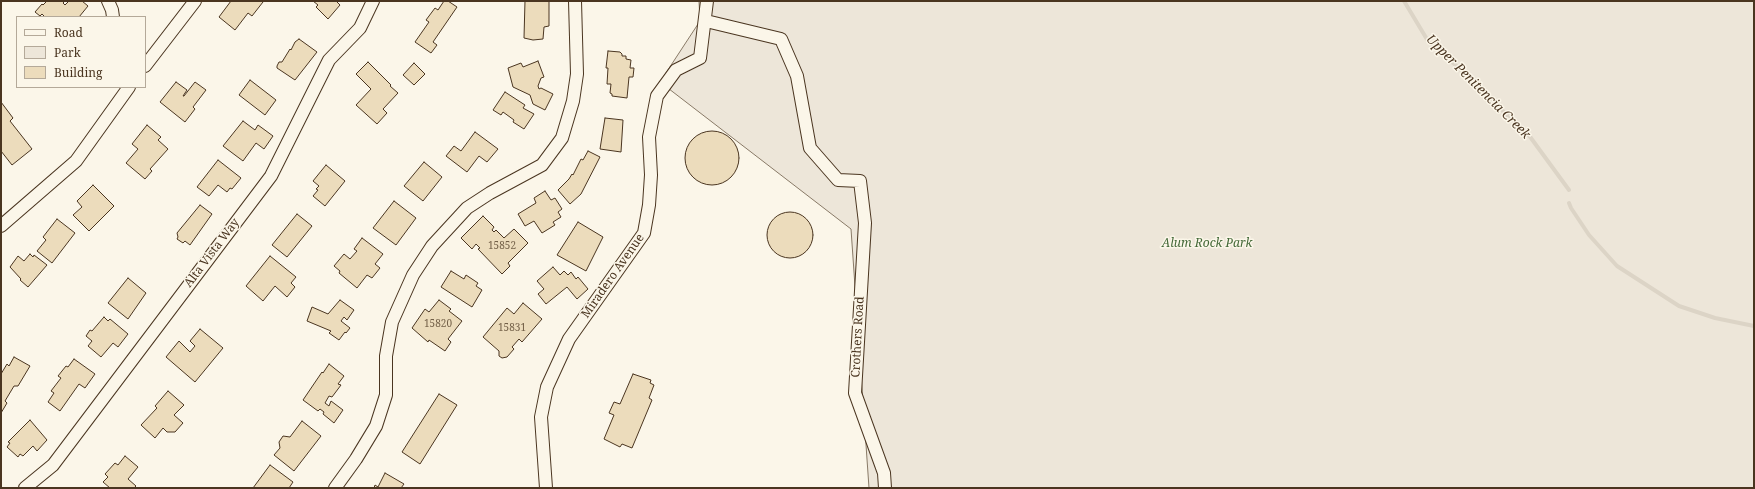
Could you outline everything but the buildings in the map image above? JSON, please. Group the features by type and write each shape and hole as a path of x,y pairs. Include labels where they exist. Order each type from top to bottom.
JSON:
{"street":[{"path":"108,1 113,16"},
{"path":"146,65 196,1"},
{"name":"Alta Vista Way","path":"25,488 53,465 271,176 329,60 360,28 373,1"},
{"path":"335,488 356,460 376,426 386,395 386,356 392,322 413,275 432,246 467,208 490,192 542,165 562,138 573,101 577,74 575,1"},
{"path":"706,22 707,1"},
{"name":"Crothers Road","path":"706,22 781,39 797,76 810,148 838,180 860,180 866,223 855,393 884,473 885,488"},
{"name":"Miradero Avenue","path":"546,488 541,417 547,387 570,339 644,233 649,205 651,175 649,137 657,96 676,70 700,58 706,22"},
{"path":"116,88 116,103"},
{"path":"1,226 76,160 128,88"}],"green space":[{"name":"Alum Rock Park","path":"699,1 1754,1 1754,488 869,488 851,229 660,82 700,21"}],"waterway":[{"name":"Upper Penitencia Creek","path":"1404,1 1428,41 1460,69 1481,91 1528,134 1569,190"},
{"name":"Upper Penitencia Creek","path":"1569,203 1589,235 1617,266 1679,306 1715,318 1754,326"}]}
